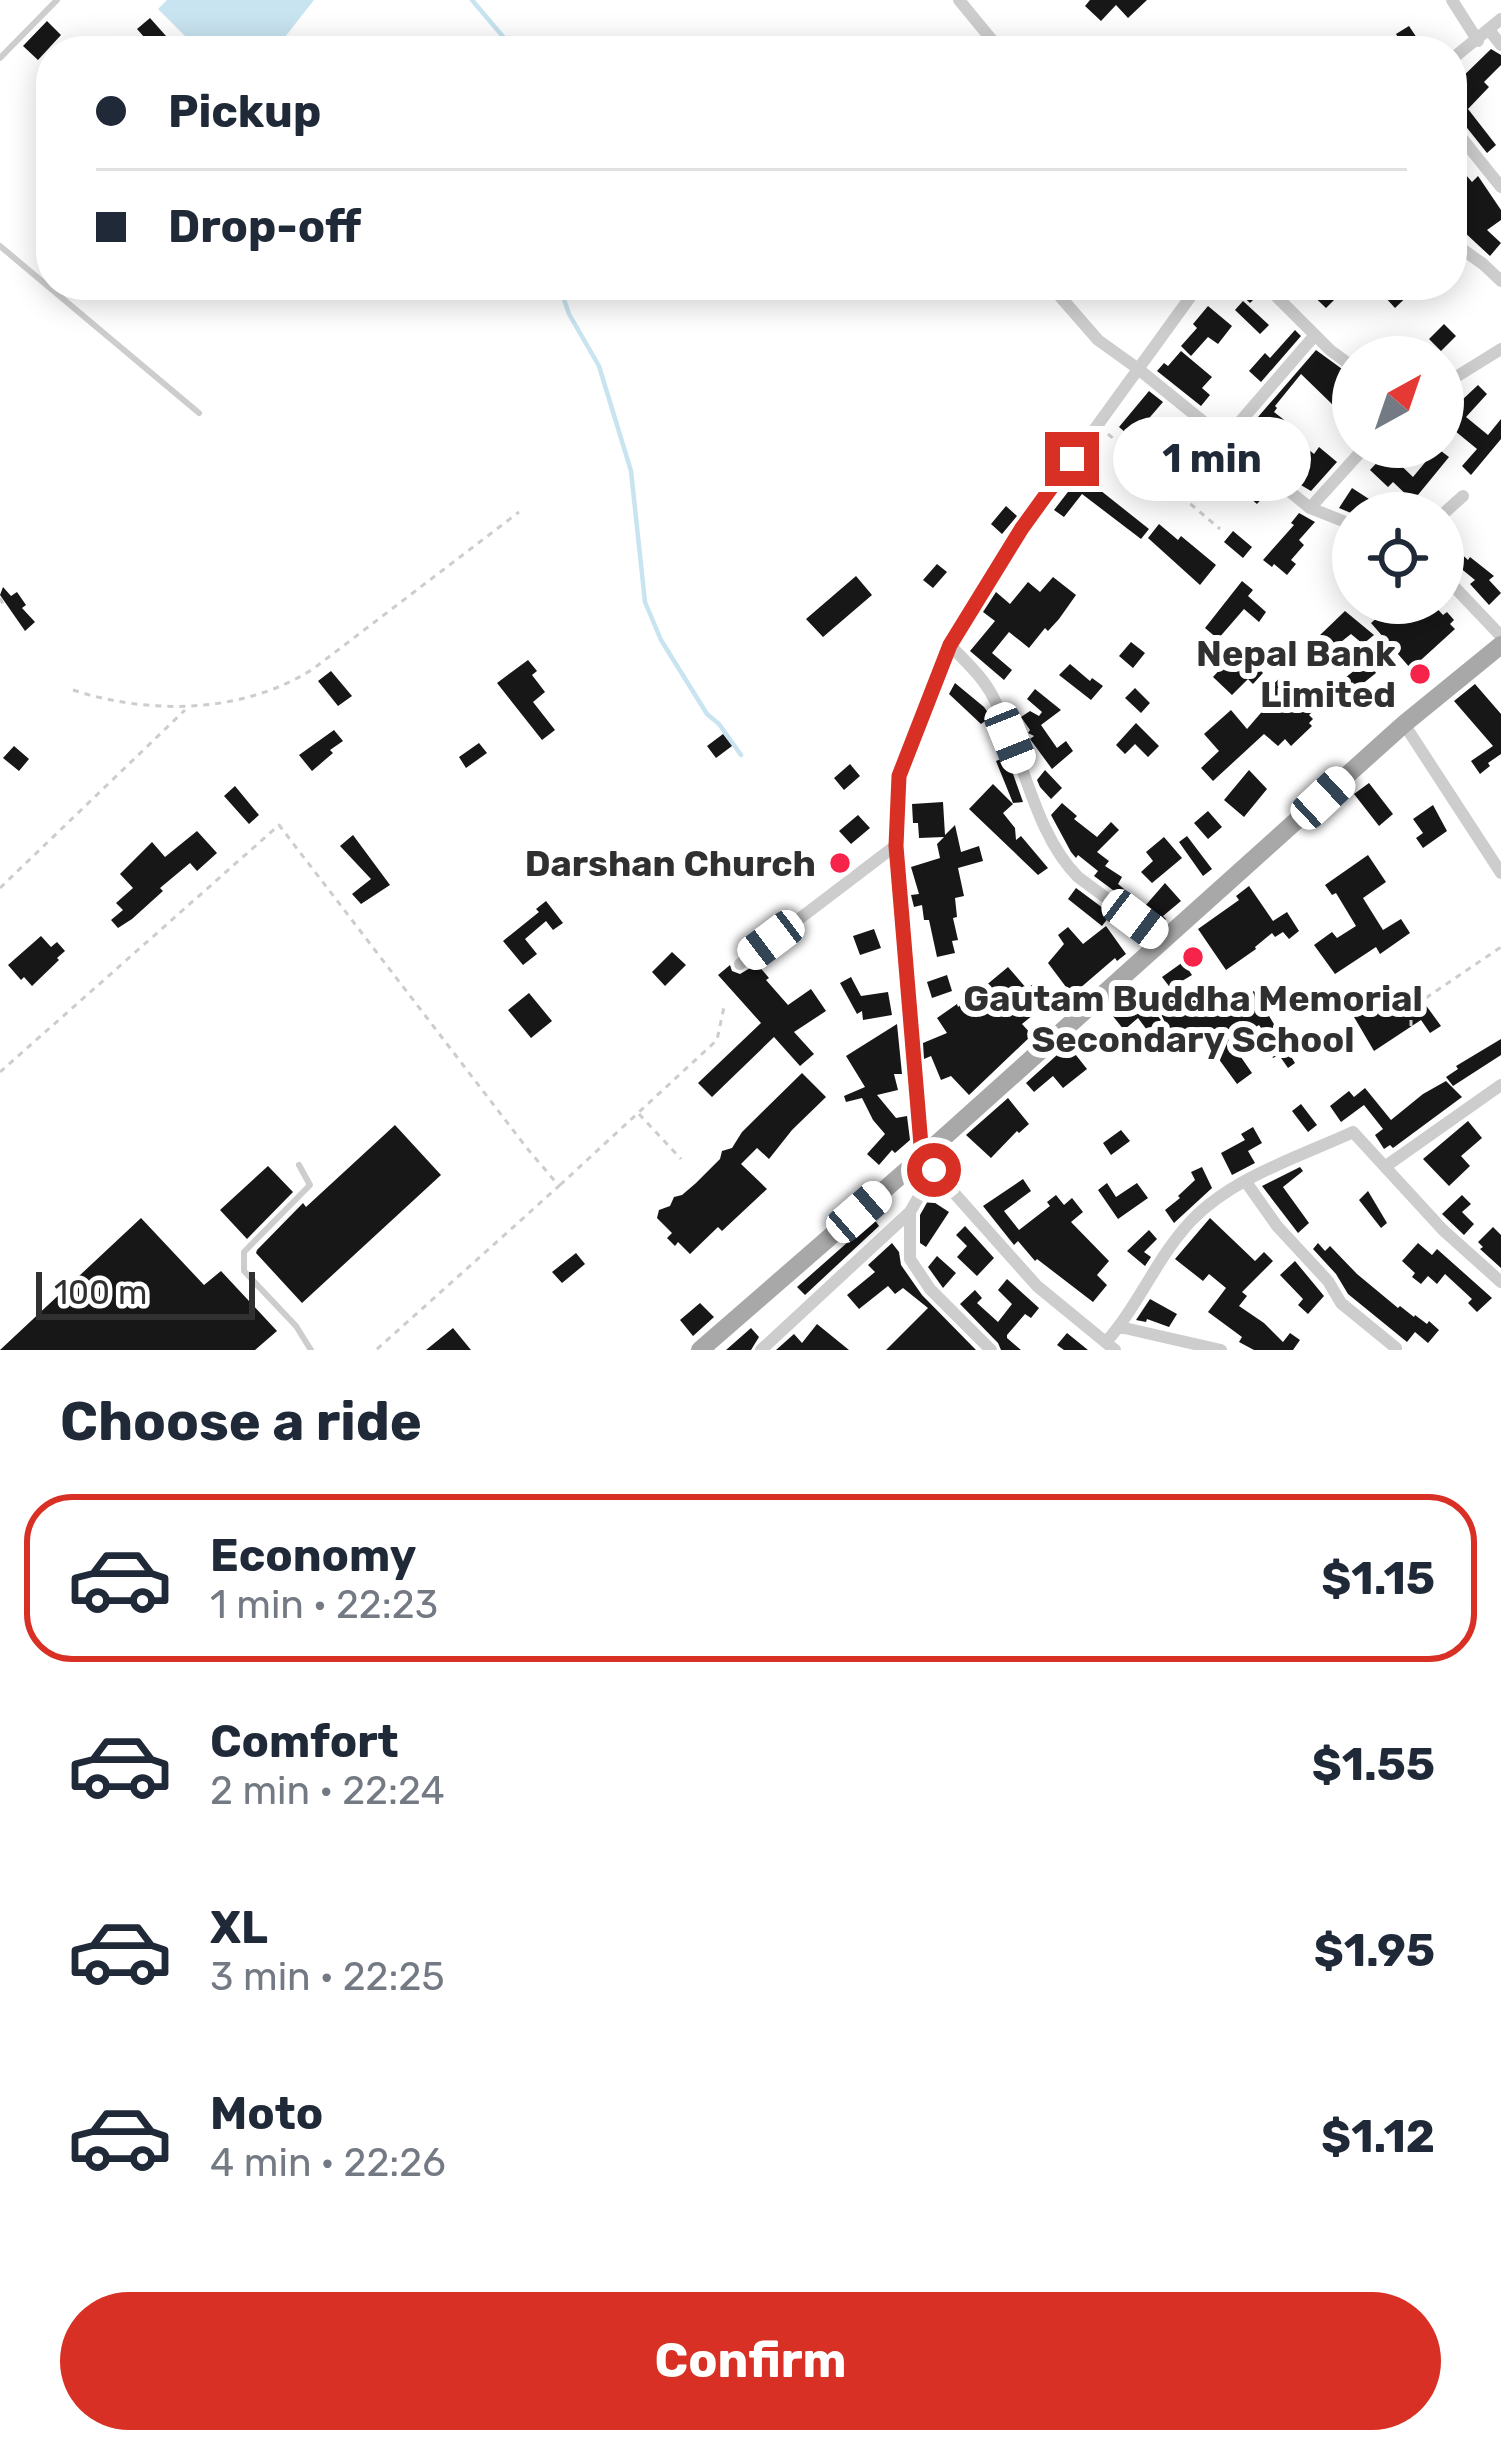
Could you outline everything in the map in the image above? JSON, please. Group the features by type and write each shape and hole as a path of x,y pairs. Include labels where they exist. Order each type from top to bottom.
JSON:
{"main road":[{"path":"700,1350 928,1164 1163,940 1501,641"}],"street":[{"path":"959,0 988,36"},
{"path":"1452,0 1478,41"},
{"path":"1467,49 1501,20"},
{"path":"1489,30 1501,45"},
{"path":"1467,145 1501,187"},
{"path":"1467,252 1501,281"},
{"path":"1063,300 1098,340 1310,508 1332,517"},
{"path":"991,1350 930,1289 910,1258 910,1212 928,1164 896,846 899,776 950,645 1022,528 1188,300"},
{"path":"1280,300 1332,349"},
{"path":"1226,439 1315,335"},
{"path":"1464,372 1501,349"},
{"path":"1310,508 1344,468"},
{"path":"1464,598 1501,641"},
{"path":"950,645 992,695 1066,865 1163,940"},
{"path":"1404,724 1501,873"},
{"path":"740,964 896,846"},
{"path":"1386,1166 1501,1085"},
{"path":"928,1164 1037,1286 1110,1346 1160,1260 1217,1198 1353,1132 1443,1230 1501,1282"},
{"path":"1246,1182 1277,1226 1328,1281 1340,1303 1396,1349"},
{"path":"760,1350 910,1212"},
{"path":"1120,1327 1221,1350"}],"lane":[{"path":"0,58 57,0"},
{"path":"0,246 36,276"},
{"path":"64,300 199,413"},
{"path":"299,1165 310,1185 244,1252 244,1271 296,1326 310,1350"}],"path":[{"path":"1097,425 1220,529"},
{"path":"73,690 103,700 161,707 257,696 296,680 519,512"},
{"path":"0,887 188,707"},
{"path":"0,1072 279,825 559,1186"},
{"path":"1411,1026 1411,1008 1501,947"},
{"path":"376,1350 717,1040 724,1007"},
{"path":"638,1113 681,1159"}],"water":[{"path":"167,0 314,0 286,36 185,36 158,9"}],"building":[{"path":"1090,0 1147,0 1128,18 1116,5 1101,21 1085,6"},
{"path":"150,18 166,36 143,36 137,29"},
{"path":"47,21 61,35 36,36 36,58 23,46"},
{"path":"1409,26 1416,36 1397,36"},
{"path":"1491,49 1501,55 1501,65 1484,82 1489,87 1468,109 1496,145 1487,153 1467,128 1467,72"},
{"path":"1467,176 1472,182 1478,176 1501,210 1501,220 1487,230 1501,243 1490,256 1467,235"},
{"path":"1243,301 1269,325 1260,334 1235,310"},
{"path":"1208,306 1232,326 1218,344 1208,337 1191,356 1181,346"},
{"path":"1444,324 1456,336 1432,336"},
{"path":"1295,330 1301,336 1261,382 1249,371 1265,353 1270,358"},
{"path":"1316,350 1332,362 1332,404 1301,374 1274,412 1297,430 1292,436 1314,454 1319,447 1332,458 1332,468 1311,491 1259,453 1280,434 1258,417"},
{"path":"1181,351 1212,377 1202,388 1210,395 1201,406 1157,371"},
{"path":"1478,385 1487,394 1466,417 1488,435 1501,419 1501,439 1471,475 1464,464 1477,449 1464,438 1464,398"},
{"path":"1149,391 1163,402 1132,438 1119,427"},
{"path":"1203,435 1270,489 1257,504 1192,448"},
{"path":"1404,468 1413,477 1420,468 1440,468 1420,492 1404,492 1393,482 1388,487 1370,470"},
{"path":"1081,475 1149,529 1141,539 1082,494 1064,517 1054,510"},
{"path":"1006,506 1017,516 1002,534 991,524"},
{"path":"1299,513 1315,522 1299,540 1304,545 1291,560 1296,564 1287,575 1263,560"},
{"path":"1159,524 1216,565 1200,585 1148,538"},
{"path":"1233,531 1252,547 1243,558 1224,542"},
{"path":"1464,556 1494,576 1489,580 1501,593 1489,605 1470,584 1475,580 1464,571"},
{"path":"937,564 947,572 933,588 923,580"},
{"path":"856,576 872,595 823,637 806,619"},
{"path":"1053,577 1076,595 1029,648 1009,632 992,653 1012,670 1004,680 970,651 995,621 983,612 996,592 1010,604 1028,582 1040,592"},
{"path":"1242,581 1253,590 1248,596 1266,612 1259,622 1244,609 1218,639 1205,628"},
{"path":"3,587 11,596 17,592 26,605 22,608 35,622 25,631 0,595"},
{"path":"1332,624 1361,624 1374,635 1363,644 1351,634 1317,661 1309,652 1322,640 1319,636"},
{"path":"1372,624 1450,624 1455,629 1411,669"},
{"path":"1131,642 1145,653 1133,668 1119,656"},
{"path":"1237,645 1263,673 1253,684 1248,679 1232,695 1213,677 1222,667 1218,663"},
{"path":"1364,654 1376,673 1356,689 1346,677 1359,667 1355,662"},
{"path":"528,660 545,692 533,702 555,730 542,740 497,683"},
{"path":"1070,664 1103,686 1091,700 1059,675"},
{"path":"331,671 352,696 338,706 318,681"},
{"path":"1279,679 1312,712 1312,726 1291,746 1285,739 1278,746 1264,734 1213,781 1201,768 1219,751 1204,734 1231,710 1247,729 1272,700 1263,693"},
{"path":"955,683 991,717 981,724 949,694"},
{"path":"1475,684 1501,714 1501,754 1480,774 1471,761 1493,746 1454,701"},
{"path":"1135,688 1150,703 1141,713 1125,698"},
{"path":"1035,689 1061,710 1041,725 1057,748 1066,741 1073,751 1052,769 1021,717 1030,711 1039,716 1042,712 1027,699"},
{"path":"1136,723 1159,746 1148,757 1135,744 1125,754 1116,745"},
{"path":"334,730 343,741 312,771 299,755"},
{"path":"723,734 732,746 716,758 707,746"},
{"path":"479,743 487,753 466,768 459,757"},
{"path":"14,746 29,759 19,771 3,758"},
{"path":"1006,757 1023,802 1013,803 996,761"},
{"path":"850,764 860,776 844,790 834,778"},
{"path":"1045,770 1062,788 1051,799 1037,780"},
{"path":"1249,770 1267,789 1244,817 1224,800"},
{"path":"1369,783 1393,814 1379,826 1354,794"},
{"path":"993,784 1013,804 1003,813 1015,828 1016,840 1021,836 1048,868 1038,875 969,809"},
{"path":"235,786 259,815 249,824 224,796"},
{"path":"943,802 945,835 955,825 961,852 979,846 983,861 958,868 964,896 955,898 955,953 937,957 929,920 924,920 922,905 914,907 911,895 919,894 911,867 940,858 937,844 944,837 919,838 912,804"},
{"path":"1062,803 1097,837 1111,822 1119,830 1097,852 1109,861 1105,866 1122,877 1118,884 1145,906 1165,883 1181,901 1163,916 1166,919 1160,925 1094,876 1098,871 1071,852 1051,815"},
{"path":"1433,805 1447,831 1423,848 1416,838 1423,833 1413,819"},
{"path":"1208,811 1222,827 1208,839 1194,823"},
{"path":"858,815 870,828 851,844 839,831"},
{"path":"197,831 217,853 197,871 190,863 118,928 111,920 123,910 116,903 133,888 120,874 152,842 165,857"},
{"path":"353,835 390,885 361,904 352,894 371,879 340,846"},
{"path":"1187,836 1212,869 1203,876 1179,842"},
{"path":"1164,837 1182,858 1152,883 1141,872 1153,861 1146,852"},
{"path":"1368,855 1386,882 1363,898 1383,930 1401,919 1410,933 1380,954 1376,947 1335,974 1314,945 1332,932 1337,938 1356,926 1336,893 1332,895 1325,885"},
{"path":"1249,886 1273,921 1287,912 1299,931 1289,939 1283,932 1275,937 1272,933 1226,970 1198,929 1239,900 1236,896"},
{"path":"1076,888 1111,914 1102,926 1068,899"},
{"path":"546,901 563,923 553,930 546,921 525,939 537,954 523,965 503,941"},
{"path":"1106,926 1126,954 1072,995 1048,963 1064,944 1058,935 1068,927 1083,944"},
{"path":"874,929 881,948 860,955 853,936"},
{"path":"41,936 51,947 57,942 65,951 32,986 8,965"},
{"path":"672,952 686,965 665,986 652,972"},
{"path":"1183,962 1192,975 1182,981 1197,1003 1205,997 1212,1007 1236,990 1242,998 1254,991 1295,1063 1288,1068 1279,1055 1273,1058 1267,1047 1272,1044 1259,1025 1234,1040 1252,1073 1237,1084 1199,1039 1178,1049 1158,1008 1175,994 1162,977"},
{"path":"757,964 788,1005 811,989 826,1011 794,1032 814,1054 800,1066 774,1037 712,1097 698,1083 761,1023 718,975 730,965 740,974"},
{"path":"1008,967 1027,989 1033,984 1049,1002 1022,1024 1032,1035 969,1095 951,1076 941,1080 931,1056 924,1059 923,1043 947,1033 937,1018"},
{"path":"947,975 952,991 932,998 927,982"},
{"path":"851,977 861,996 888,992 892,1015 863,1020 862,1011 857,1014 840,983"},
{"path":"1391,980 1409,1014 1425,1004 1441,1026 1430,1033 1421,1020 1374,1051 1354,1017 1385,996 1379,986"},
{"path":"1138,992 1161,1020 1147,1030 1138,1018 1124,1030 1112,1015"},
{"path":"529,993 552,1021 531,1038 508,1010"},
{"path":"897,1024 902,1074 894,1074 898,1090 877,1095 896,1118 907,1116 910,1140 879,1165 867,1154 885,1134 862,1098 846,1102 844,1096 865,1087 846,1056"},
{"path":"1501,1039 1501,1055 1453,1086 1446,1077 1456,1066"},
{"path":"1068,1045 1087,1069 1063,1088 1053,1076 1034,1092 1026,1083"},
{"path":"802,1073 826,1097 769,1159 757,1148 741,1164 767,1189 690,1254 678,1242 675,1246 667,1238 672,1233 657,1218 659,1210 696,1183"},
{"path":"1446,1081 1462,1097 1393,1148 1384,1149 1375,1135 1383,1129 1364,1105 1341,1122 1330,1106 1349,1091 1354,1097 1365,1088 1391,1120"},
{"path":"1008,1098 1029,1124 991,1158 966,1135"},
{"path":"1301,1104 1317,1125 1308,1132 1292,1111"},
{"path":"1468,1121 1482,1138 1461,1156 1470,1166 1449,1186 1423,1159"},
{"path":"395,1125 441,1175 302,1303 257,1250 303,1203 306,1207"},
{"path":"1253,1127 1262,1143 1248,1151 1255,1163 1232,1175 1221,1153 1245,1140 1241,1134"},
{"path":"1121,1130 1130,1141 1111,1155 1103,1143"},
{"path":"268,1166 293,1192 247,1239 220,1210"},
{"path":"1202,1167 1212,1188 1174,1223 1165,1210 1195,1180 1191,1172"},
{"path":"1300,1167 1303,1171 1283,1187 1309,1223 1298,1233 1262,1186"},
{"path":"1023,1179 1031,1191 1004,1211 1019,1230 1050,1206 1047,1202 1056,1195 1064,1205 1072,1198 1083,1212 1071,1222 1109,1261 1097,1275 1107,1285 1093,1302 1035,1261 1018,1241 1014,1245 983,1206"},
{"path":"1107,1183 1116,1197 1137,1183 1148,1198 1118,1219 1098,1190"},
{"path":"1368,1191 1387,1223 1381,1228 1359,1200"},
{"path":"1462,1195 1471,1204 1462,1212 1474,1224 1464,1235 1442,1214"},
{"path":"929,1199 949,1212 926,1247 920,1243 920,1215"},
{"path":"141,1218 204,1285 221,1271 277,1331 255,1350 0,1350"},
{"path":"1210,1218 1255,1261 1264,1252 1273,1261 1242,1292 1247,1296 1239,1306 1283,1342 1290,1333 1300,1340 1293,1350 1254,1350 1208,1312 1226,1288 1209,1274 1203,1281 1175,1259"},
{"path":"874,1219 879,1226 805,1295 797,1287"},
{"path":"965,1226 994,1258 977,1276 957,1257 967,1246 956,1235"},
{"path":"1493,1227 1501,1235 1501,1268 1478,1242"},
{"path":"1149,1230 1157,1239 1144,1252 1151,1257 1145,1266 1127,1251"},
{"path":"892,1243 922,1295 976,1350 886,1350 928,1308 903,1288 895,1294 888,1286 859,1309 847,1295 875,1272 868,1265"},
{"path":"1318,1243 1325,1251 1330,1246 1398,1308 1439,1330 1428,1343 1415,1332 1407,1342 1348,1294 1313,1249"},
{"path":"1418,1243 1432,1255 1437,1249 1492,1298 1477,1312 1468,1303 1472,1299 1445,1274 1437,1284 1428,1276 1421,1284 1402,1261"},
{"path":"576,1253 585,1264 562,1283 552,1272"},
{"path":"937,1256 956,1273 943,1288 928,1267"},
{"path":"1295,1261 1324,1296 1308,1314 1298,1305 1303,1299 1280,1275"},
{"path":"1007,1279 1039,1308 1031,1318 1025,1314 1007,1335 1021,1350 1001,1350 960,1304 975,1290 982,1298 977,1303 998,1322 1012,1304 998,1290"},
{"path":"1150,1299 1177,1314 1169,1327 1136,1320"},
{"path":"700,1303 714,1317 693,1336 680,1320"},
{"path":"817,1324 849,1350 776,1350 794,1334 802,1343"},
{"path":"453,1328 471,1350 426,1350"},
{"path":"751,1328 759,1337 751,1350 726,1350"},
{"path":"1067,1333 1088,1350 1064,1350 1057,1345"}],"waterway":[{"path":"472,0 502,36"},
{"path":"564,300 599,366 631,471 645,602 661,640 707,714 741,755"}],"place":[{"name":"Nepal Bank Limited","path":"1420,674"},
{"name":"Darshan Church","path":"840,863"},
{"name":"Gautam Buddha Memorial Secondary School","path":"1193,957"}],"route":[{"path":"934,1170 922,1157 896,846 899,776 950,645 1022,528 1072,459"}]}
